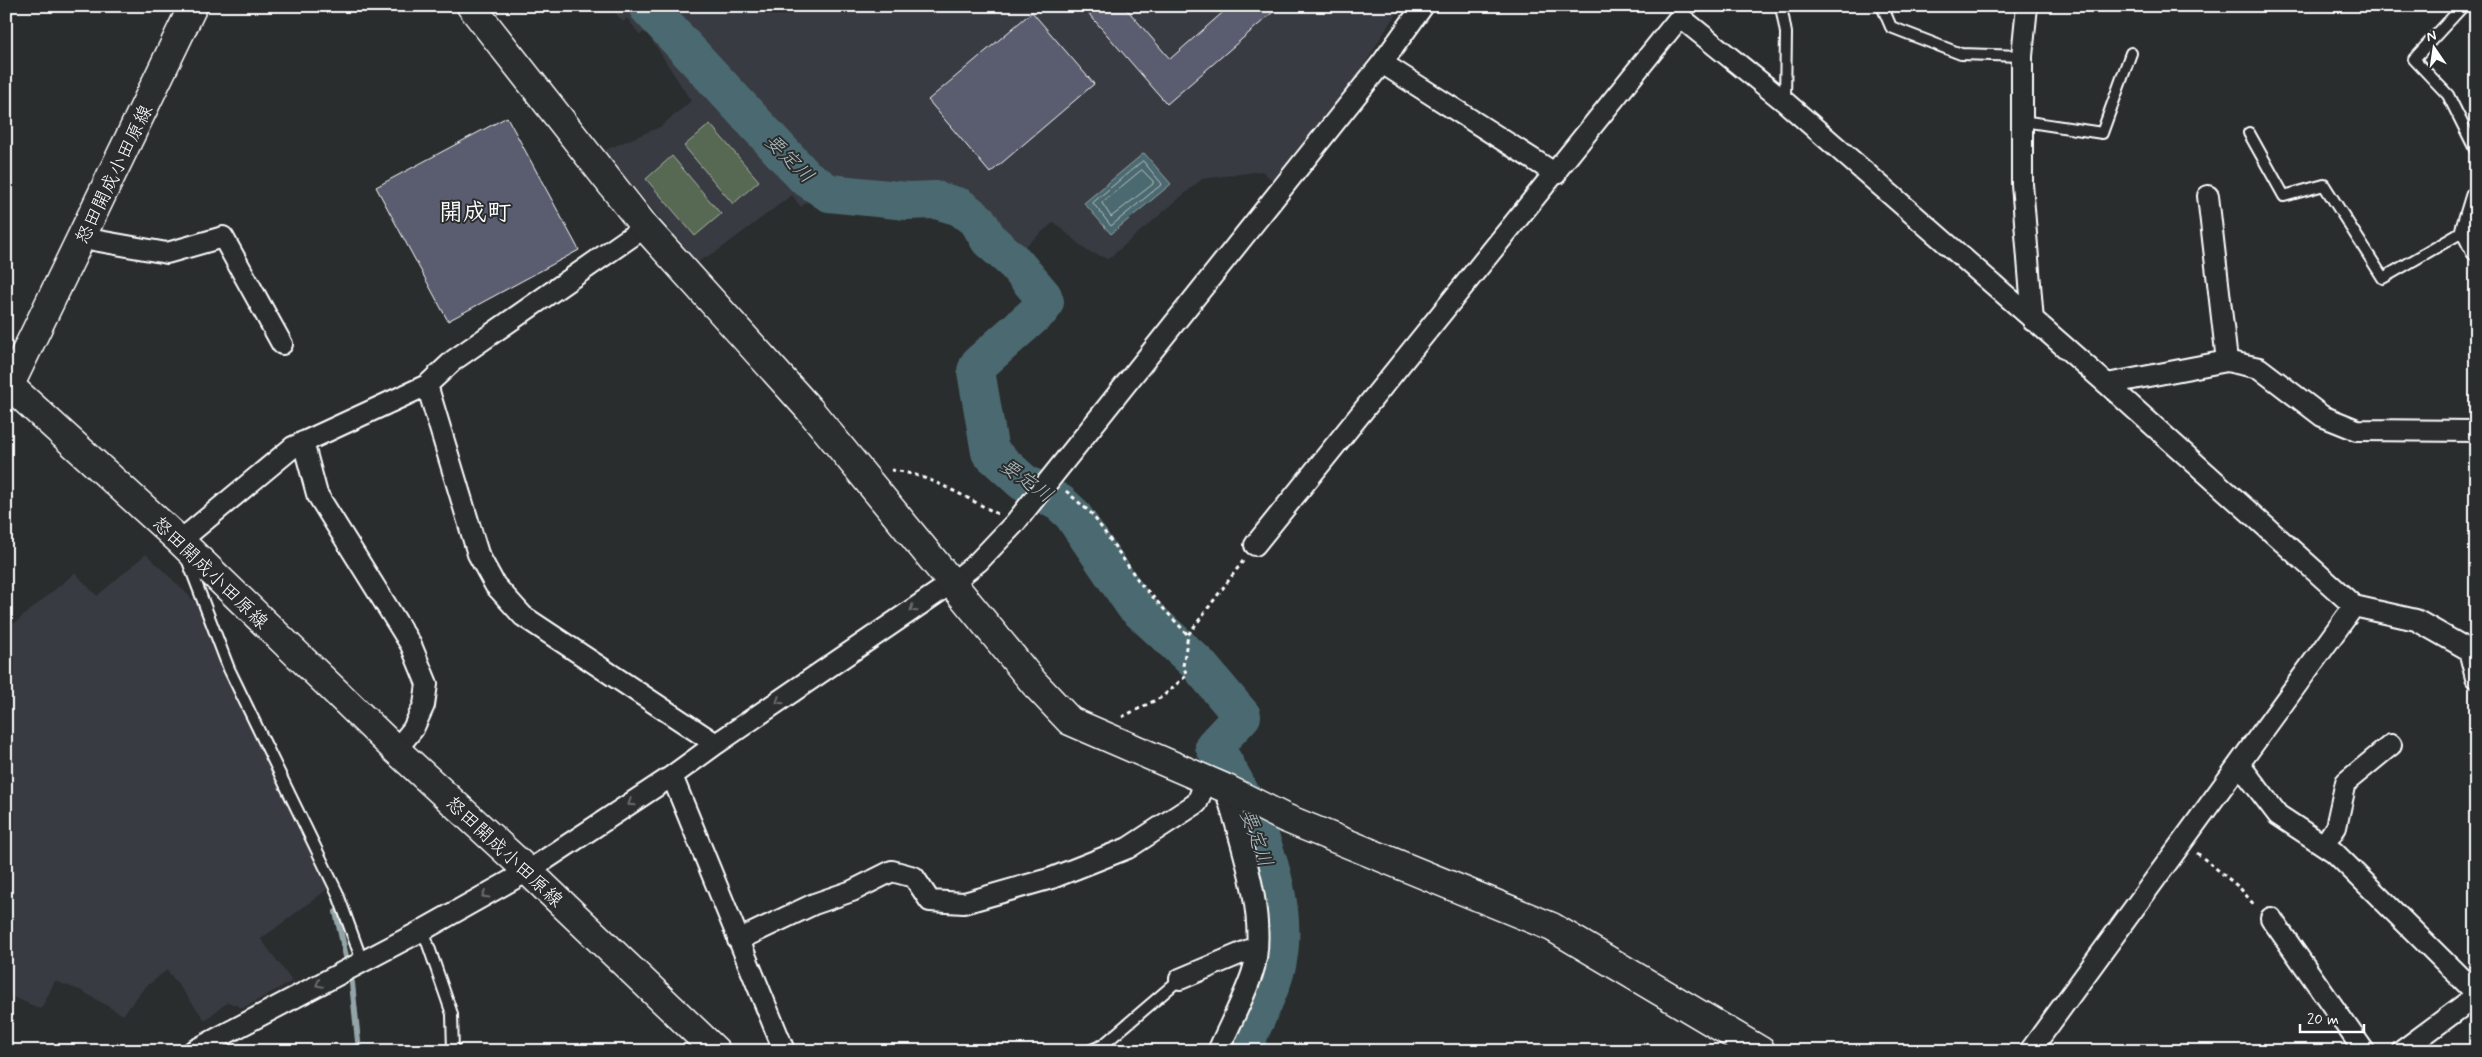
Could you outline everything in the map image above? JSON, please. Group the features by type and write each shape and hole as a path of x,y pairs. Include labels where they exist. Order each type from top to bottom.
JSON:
{"street":[{"name":"怒田開成小田原線","path":"194,6 7,388 180,541 396,750 528,871 716,1051"},
{"path":"471,6 645,228 809,409 858,466 1034,683 1070,721 1216,784 1285,818 1552,927 1761,1051"},
{"path":"193,1051 423,930 528,871 672,776 953,582 978,562 1015,523 1044,487 1382,63 1423,6"},
{"path":"2027,6 2022,56 2022,184 2033,320"},
{"path":"1255,545 1556,174 1680,17 1785,102 2107,384 2354,606 2416,620 2469,650 2476,678"},
{"path":"1382,63 1556,174"},
{"path":"2208,196 2227,361"},
{"path":"2476,197 2470,209 2466,230 2476,250"},
{"path":"180,541 293,447 428,385 454,360 645,228"},
{"path":"82,238 166,253 223,237 282,344"},
{"path":"2107,384 2227,361 2259,368 2322,416 2357,430 2476,431"},
{"path":"428,385 478,554 495,585 523,616 716,744"},
{"path":"303,442 317,494 411,645 427,684 424,705 412,729 396,750"},
{"path":"2030,1051 2354,606"},
{"path":"2324,845 2336,826 2346,782 2392,745"},
{"path":"2239,764 2278,815 2334,852 2476,995 2402,1051"},
{"path":"672,776 783,1048 781,1051"},
{"path":"738,940 814,904 852,891 892,871 914,877 930,900 964,903 1052,878 1128,848 1197,803 1216,784"},
{"path":"1216,784 1251,875 1258,931 1253,973 1218,1051"},
{"path":"2271,918 2364,1051"},
{"path":"1180,979 1256,947"}],"lane":[{"path":"1781,6 1786,32 1785,102"},
{"path":"1882,6 1891,26 1961,54 2022,56"},
{"path":"2463,6 2414,59 2448,95 2476,151"},
{"path":"2023,120 2102,133 2131,53"},
{"path":"2249,133 2284,196 2324,185 2383,278 2466,230"},
{"path":"180,541 229,669 337,892 362,961"},
{"path":"423,930 452,1014 453,1051"},
{"path":"1088,1051 1103,1046 1180,979"}],"path":[{"path":"858,466 906,472 954,492 1015,523"},
{"path":"1044,487 1092,514 1140,582 1188,635"},
{"path":"1094,731 1162,697 1187,675 1184,666 1184,656 1188,635 1255,545"},
{"path":"2183,842 2240,888 2262,914 2271,918"}],"shaded area":[{"path":"609,6 1403,6 1387,27 1351,88 1276,183 1262,171 1202,179 1108,259 1087,251 1054,222 1009,260 983,228 966,216 935,207 813,196 801,207 792,195 719,250 697,262 603,151 660,127 691,101 648,34 644,32 640,35 627,18 623,22"},
{"path":"146,554 217,623 337,882 261,939 292,981 243,1008 228,1002 205,1020 167,970 144,988 123,1015 82,991 55,981 41,1009 6,994 6,630 75,573 97,596"}],"green space":[{"path":"710,124 759,181 733,204 684,146"},
{"path":"672,156 721,214 695,236 646,179"}],"water":[{"path":"1144,153 1171,184 1111,234 1084,203"}],"building":[{"path":"1082,6 1124,6 1170,59 1230,6 1280,6 1167,104"},
{"path":"1032,12 1094,84 990,173 928,100"},
{"path":"507,117 579,250 448,321 376,187"}],"waterway":[{"name":"要定川","path":"647,6 805,177 829,193 907,201 936,200 960,207 978,221 989,240 1015,263 1043,296 1045,302 1042,308 979,364 976,371 990,452 1023,482 1060,503 1072,514 1134,605 1199,665 1242,716 1214,746 1255,825 1275,885 1280,916 1280,945 1275,973 1264,1003 1242,1051"},
{"path":"336,912 352,983 359,1051"}],"district":[{"name":"開成町","path":"475,212"}]}
